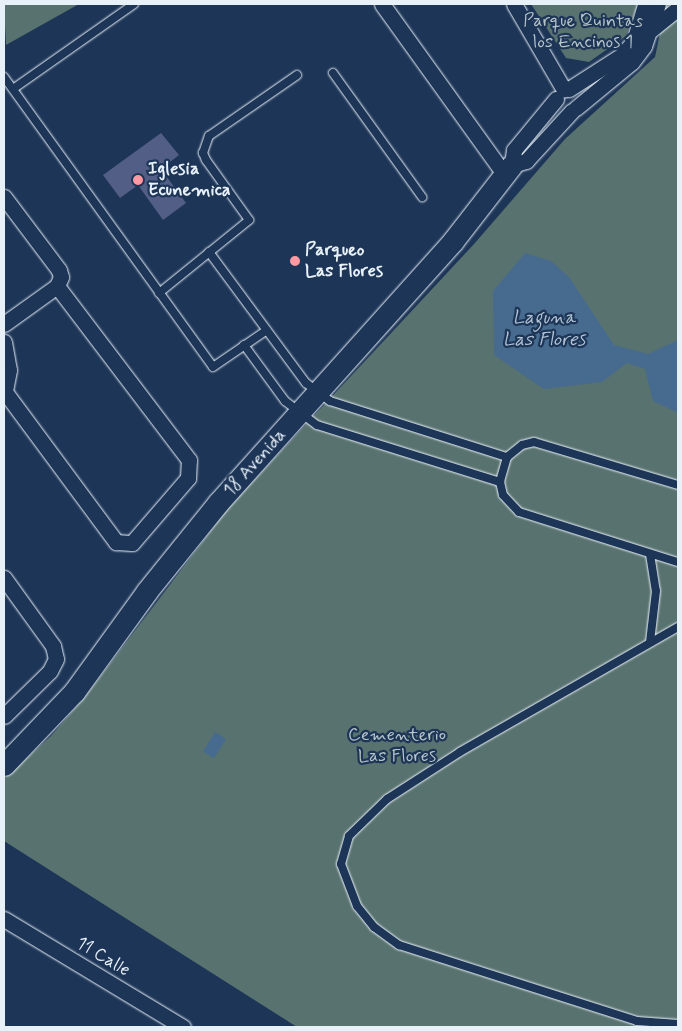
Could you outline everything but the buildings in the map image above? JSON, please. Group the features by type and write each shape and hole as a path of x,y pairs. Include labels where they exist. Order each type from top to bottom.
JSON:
{"street":[{"path":"382,4 508,170"},
{"path":"514,4 563,93 578,97 574,109"},
{"name":"18 Avenida","path":"4,765 74,692 147,591 300,412 458,234 508,170 514,150 563,93 622,55 634,41 645,4"},
{"name":"18 Avenida","path":"508,170 526,161 574,109 632,62 651,30 658,4"},
{"path":"651,30 678,8"},
{"path":"4,197 60,270 57,286 4,324"},
{"path":"4,342 9,370 4,394 116,542 132,543 188,478 189,460 57,286"},
{"path":"4,578 52,646 56,659 50,670 4,716"},
{"name":"11 Calle","path":"4,919 183,1027"}],"lane":[{"path":"13,90 134,4"},
{"path":"333,73 422,197"},
{"path":"158,293 250,220 210,167 203,153 204,144 209,136 297,75"},
{"path":"4,77 213,367 267,330"},
{"path":"209,252 306,382 318,392 343,406 507,458"},
{"path":"244,345 285,401 317,425 500,482"},
{"path":"678,485 534,442 522,445 507,458 500,482 503,494 519,512 678,562"},
{"path":"650,554 656,591 650,642"},
{"path":"678,627 460,752 387,799 349,836 342,864 357,906 374,927 399,945 637,1021 678,1024"},
{"path":"637,1021 646,1027"}],"green space":[{"path":"4,4 79,4 6,45"},
{"name":"Parque Quintas los Encinos 1","path":"531,4 638,4 626,36 589,62 566,58"},
{"name":"Cementerio Las Flores","path":"666,4 678,4 678,1027 297,1027 4,841 4,779 51,736 84,698 229,507 474,244 565,139 655,57"}],"water":[{"name":"Laguna Las Flores","path":"525,253 551,261 569,277 614,345 648,354 678,340 678,413 653,401 645,369 627,363 602,382 544,389 494,355 493,291"},
{"path":"215,732 226,739 214,758 203,752"}],"place":[{"name":"Iglesia Ecunemica","path":"138,180"},
{"name":"Parqueo Las Flores","path":"295,261"}]}
